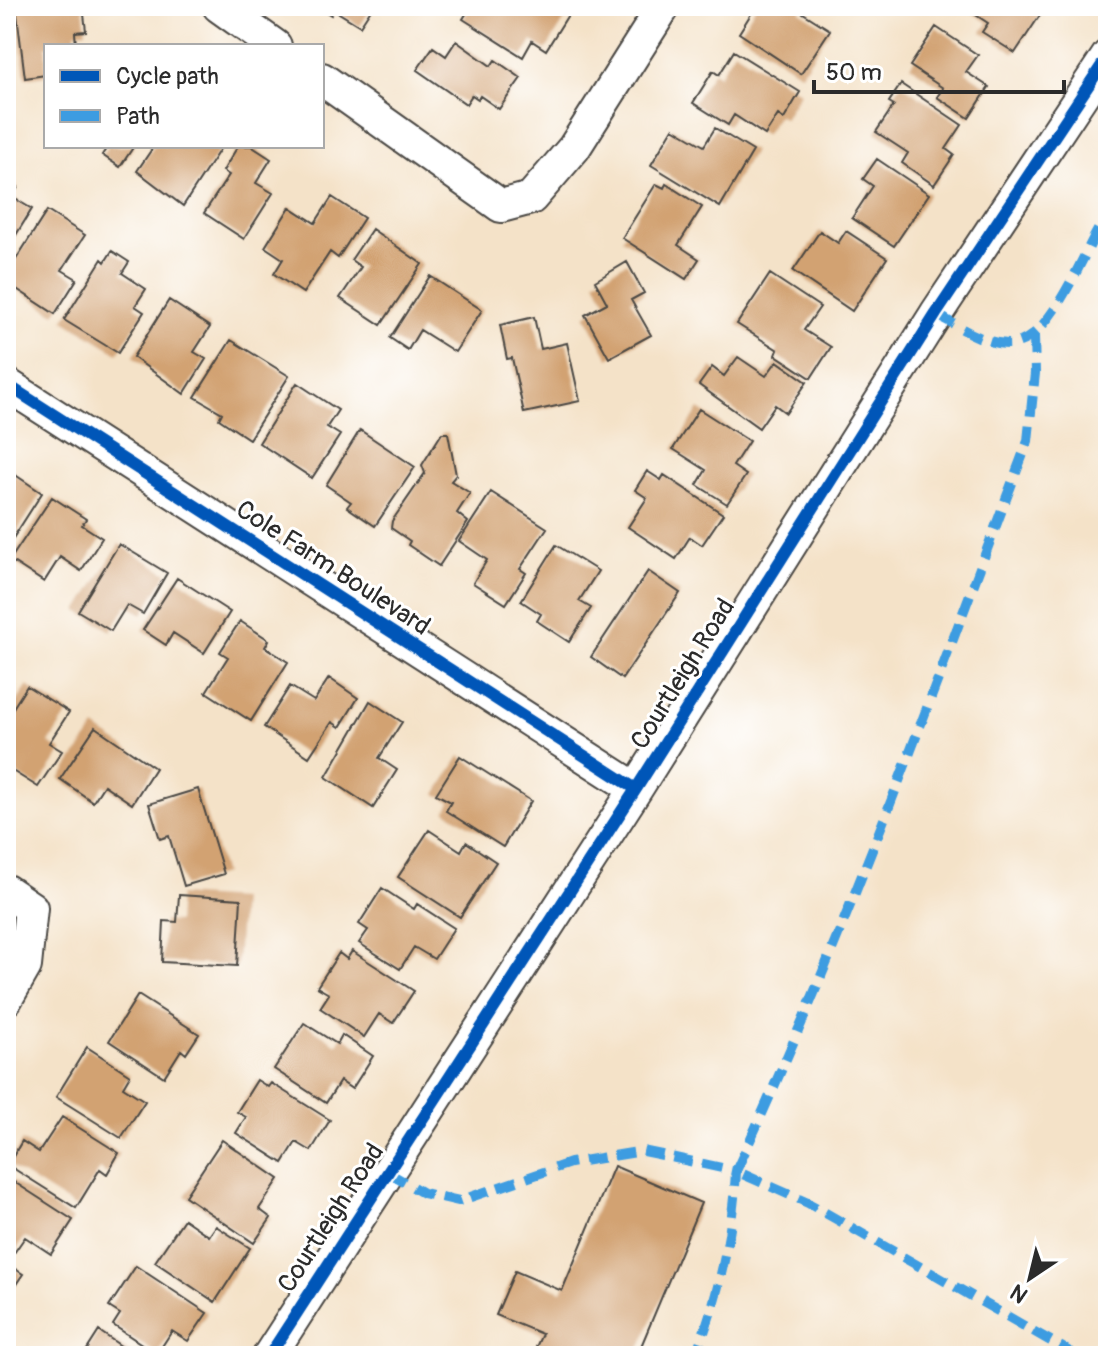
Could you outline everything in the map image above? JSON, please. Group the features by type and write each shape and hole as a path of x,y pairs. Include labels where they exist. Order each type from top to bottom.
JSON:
{"street":[{"path":"219,6 272,44"},
{"path":"324,80 501,206 531,198 574,148 664,6"},
{"name":"Courtleigh Road","path":"269,1356 636,789 936,314 1108,56"},
{"name":"Cole Farm Boulevard","path":"6,384 636,789"},
{"path":"6,891 31,908 25,966 6,999"}],"building":[{"path":"16,6 83,6 86,31 75,32 76,44 44,44 44,75 25,78"},
{"path":"317,6 373,6 360,26 334,10 331,15"},
{"path":"471,6 564,6 571,10 546,50 532,41 523,57 463,19"},
{"path":"756,6 804,6 800,11 830,30 801,74 739,33"},
{"path":"962,6 1046,6 1015,53 982,32 988,23"},
{"path":"936,27 978,55 966,72 989,87 969,118 937,97 943,88 910,66"},
{"path":"456,41 491,66 495,60 521,78 499,109 480,96 478,99 472,95 466,104 417,70 433,47 446,56"},
{"path":"734,51 800,92 784,119 778,115 765,135 734,115 728,125 693,103 713,71 719,75"},
{"path":"901,84 962,125 946,149 954,155 934,185 902,163 908,153 876,132 894,105 889,102"},
{"path":"673,128 704,146 715,128 753,151 720,207 651,165"},
{"path":"107,148 133,148 120,167 102,155"},
{"path":"153,148 221,148 183,206 137,171"},
{"path":"237,148 254,148 271,159 256,183 273,193 244,239 204,213 229,175 223,171"},
{"path":"877,159 929,194 894,246 852,218 873,186 863,179"},
{"path":"6,179 18,187 12,197 32,209 6,251"},
{"path":"656,184 664,188 666,184 702,207 678,245 699,259 686,279 622,238"},
{"path":"332,197 364,218 338,258 330,252 303,293 274,274 283,259 265,247 290,207 315,223"},
{"path":"47,211 85,235 62,270 77,279 55,314 6,282 6,275"},
{"path":"372,229 422,264 381,325 340,298 361,267 351,260"},
{"path":"820,231 838,243 846,231 887,258 852,311 793,271"},
{"path":"112,251 129,262 122,273 146,289 135,306 144,312 118,353 64,320 102,259 105,262"},
{"path":"627,262 644,293 631,300 651,335 609,358 585,315 607,303 595,281"},
{"path":"770,274 820,307 804,330 831,347 811,378 776,355 778,350 737,324"},
{"path":"430,276 482,310 455,352 420,330 408,350 390,338"},
{"path":"169,300 210,327 194,352 206,359 184,394 133,357"},
{"path":"534,317 541,349 567,343 580,401 524,413 512,358 507,359 500,325"},
{"path":"231,340 289,376 249,439 219,419 222,413 195,397"},
{"path":"738,357 766,376 777,361 807,382 786,413 775,405 759,428 699,385 712,367 724,376"},
{"path":"297,383 338,410 327,427 340,435 312,478 259,443"},
{"path":"699,409 749,441 733,466 746,475 727,504 697,485 706,470 673,449"},
{"path":"360,430 415,467 375,526 347,507 351,502 326,485"},
{"path":"442,433 448,433 456,475 451,481 470,493 457,513 468,522 439,566 408,545 410,541 391,528 392,521 425,473 422,465"},
{"path":"647,471 661,480 664,475 723,514 702,545 690,537 676,559 628,527 647,498 635,490"},
{"path":"11,472 42,493 6,549 6,480"},
{"path":"491,492 547,528 520,569 526,573 506,604 473,583 487,560 459,541"},
{"path":"52,497 86,519 82,525 102,538 81,571 60,557 44,582 10,560"},
{"path":"119,544 167,573 143,614 127,605 111,631 78,611"},
{"path":"556,545 598,571 579,601 591,608 569,642 537,621 541,614 521,601"},
{"path":"648,571 680,593 622,679 591,657"},
{"path":"177,578 230,612 204,653 173,633 166,645 143,630"},
{"path":"240,621 269,640 265,647 288,662 251,721 206,692 228,657 220,652"},
{"path":"329,678 358,698 340,727 332,722 309,757 264,727 290,686 314,701"},
{"path":"27,686 69,712 49,743 62,751 38,787 6,767 6,719"},
{"path":"370,701 402,722 379,758 397,770 373,808 326,777"},
{"path":"95,727 155,768 132,804 104,785 93,802 60,779"},
{"path":"460,756 531,801 503,847 446,811 451,802 436,794"},
{"path":"198,789 224,874 184,886 169,836 160,839 149,804"},
{"path":"429,830 461,851 466,842 496,862 460,917 398,877"},
{"path":"382,888 414,909 417,904 454,928 434,959 414,947 400,969 359,943 368,930 359,924"},
{"path":"179,895 241,899 237,966 162,962 164,921 177,922"},
{"path":"352,951 414,991 393,1023 379,1014 364,1037 320,1008 329,994 317,987 339,953 347,959"},
{"path":"138,995 199,1034 186,1054 181,1050 164,1077 109,1041"},
{"path":"304,1023 337,1044 342,1035 373,1056 352,1089 340,1081 326,1103 274,1069"},
{"path":"87,1047 130,1075 123,1087 145,1101 121,1138 56,1097"},
{"path":"257,1080 268,1087 271,1083 330,1120 311,1151 296,1142 283,1163 236,1133 246,1117 237,1112"},
{"path":"62,1117 119,1153 107,1174 100,1169 76,1208 8,1165 22,1141 39,1152"},
{"path":"222,1140 279,1179 259,1209 271,1218 254,1243 185,1196"},
{"path":"614,1166 701,1203 637,1356 532,1356 542,1334 496,1315 515,1271 562,1291"},
{"path":"8,1178 73,1220 51,1254 25,1237 14,1253 6,1248"},
{"path":"184,1219 209,1236 216,1226 250,1248 215,1302 155,1262"},
{"path":"6,1263 23,1274 6,1299"},
{"path":"136,1266 207,1313 188,1341 172,1331 157,1354 113,1325 120,1314 109,1307"},
{"path":"99,1331 131,1353 136,1356 83,1356"}],"marked path":[{"path":"936,314 991,341 1010,344 1026,339 1054,310 1108,214"},
{"path":"1034,336 1035,373 1028,441 852,900 736,1171 808,1203 1077,1356"},
{"path":"387,1172 423,1193 459,1201 570,1163 643,1151 736,1171 732,1218 723,1265 695,1356"}],"cycle path":[{"path":"269,1356 636,789 936,314 1108,56"},
{"path":"6,384 636,789"}]}
